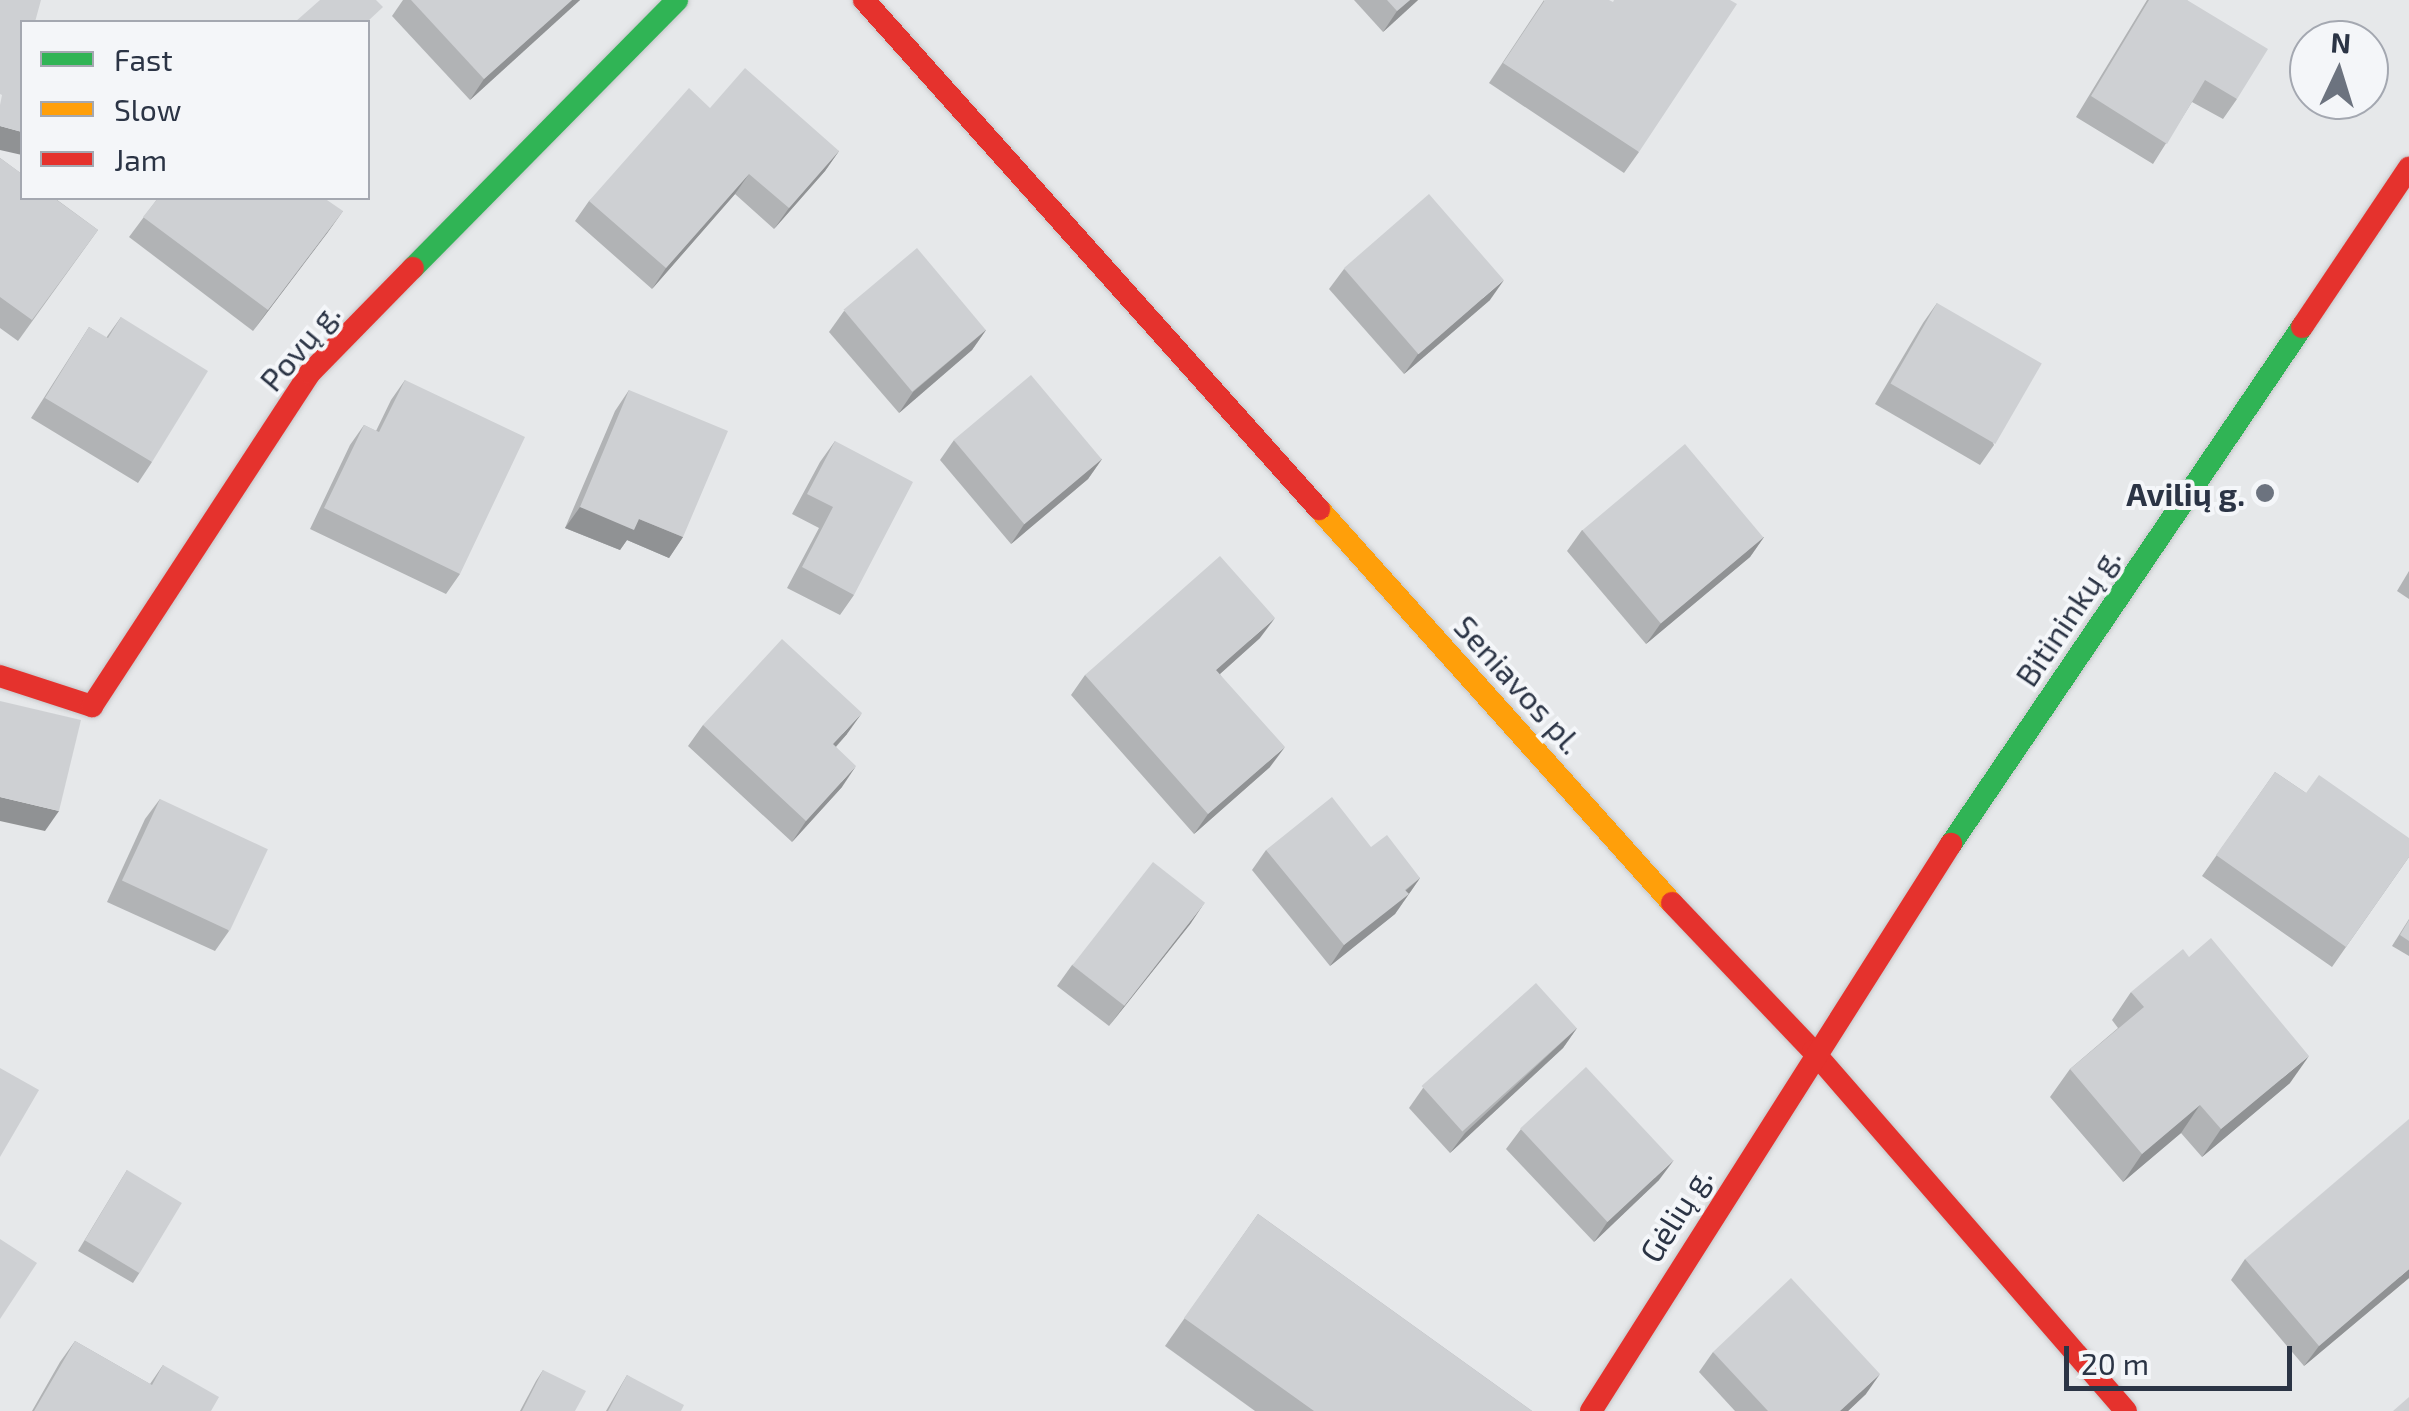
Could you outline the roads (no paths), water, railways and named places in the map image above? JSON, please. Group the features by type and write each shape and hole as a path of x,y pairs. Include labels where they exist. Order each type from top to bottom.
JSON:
{"street":[{"name":"Povų g.","path":"0,676 92,706 310,373 676,0"},
{"name":"Seniavos pl.","path":"864,0 1722,959 1813,1052 2126,1411"},
{"name":"Bitininkų g.","path":"1813,1052 2409,168"},
{"name":"Gėlių g.","path":"1591,1411 1813,1052"}],"place":[{"name":"Avilių g.","path":"2265,493"}]}
